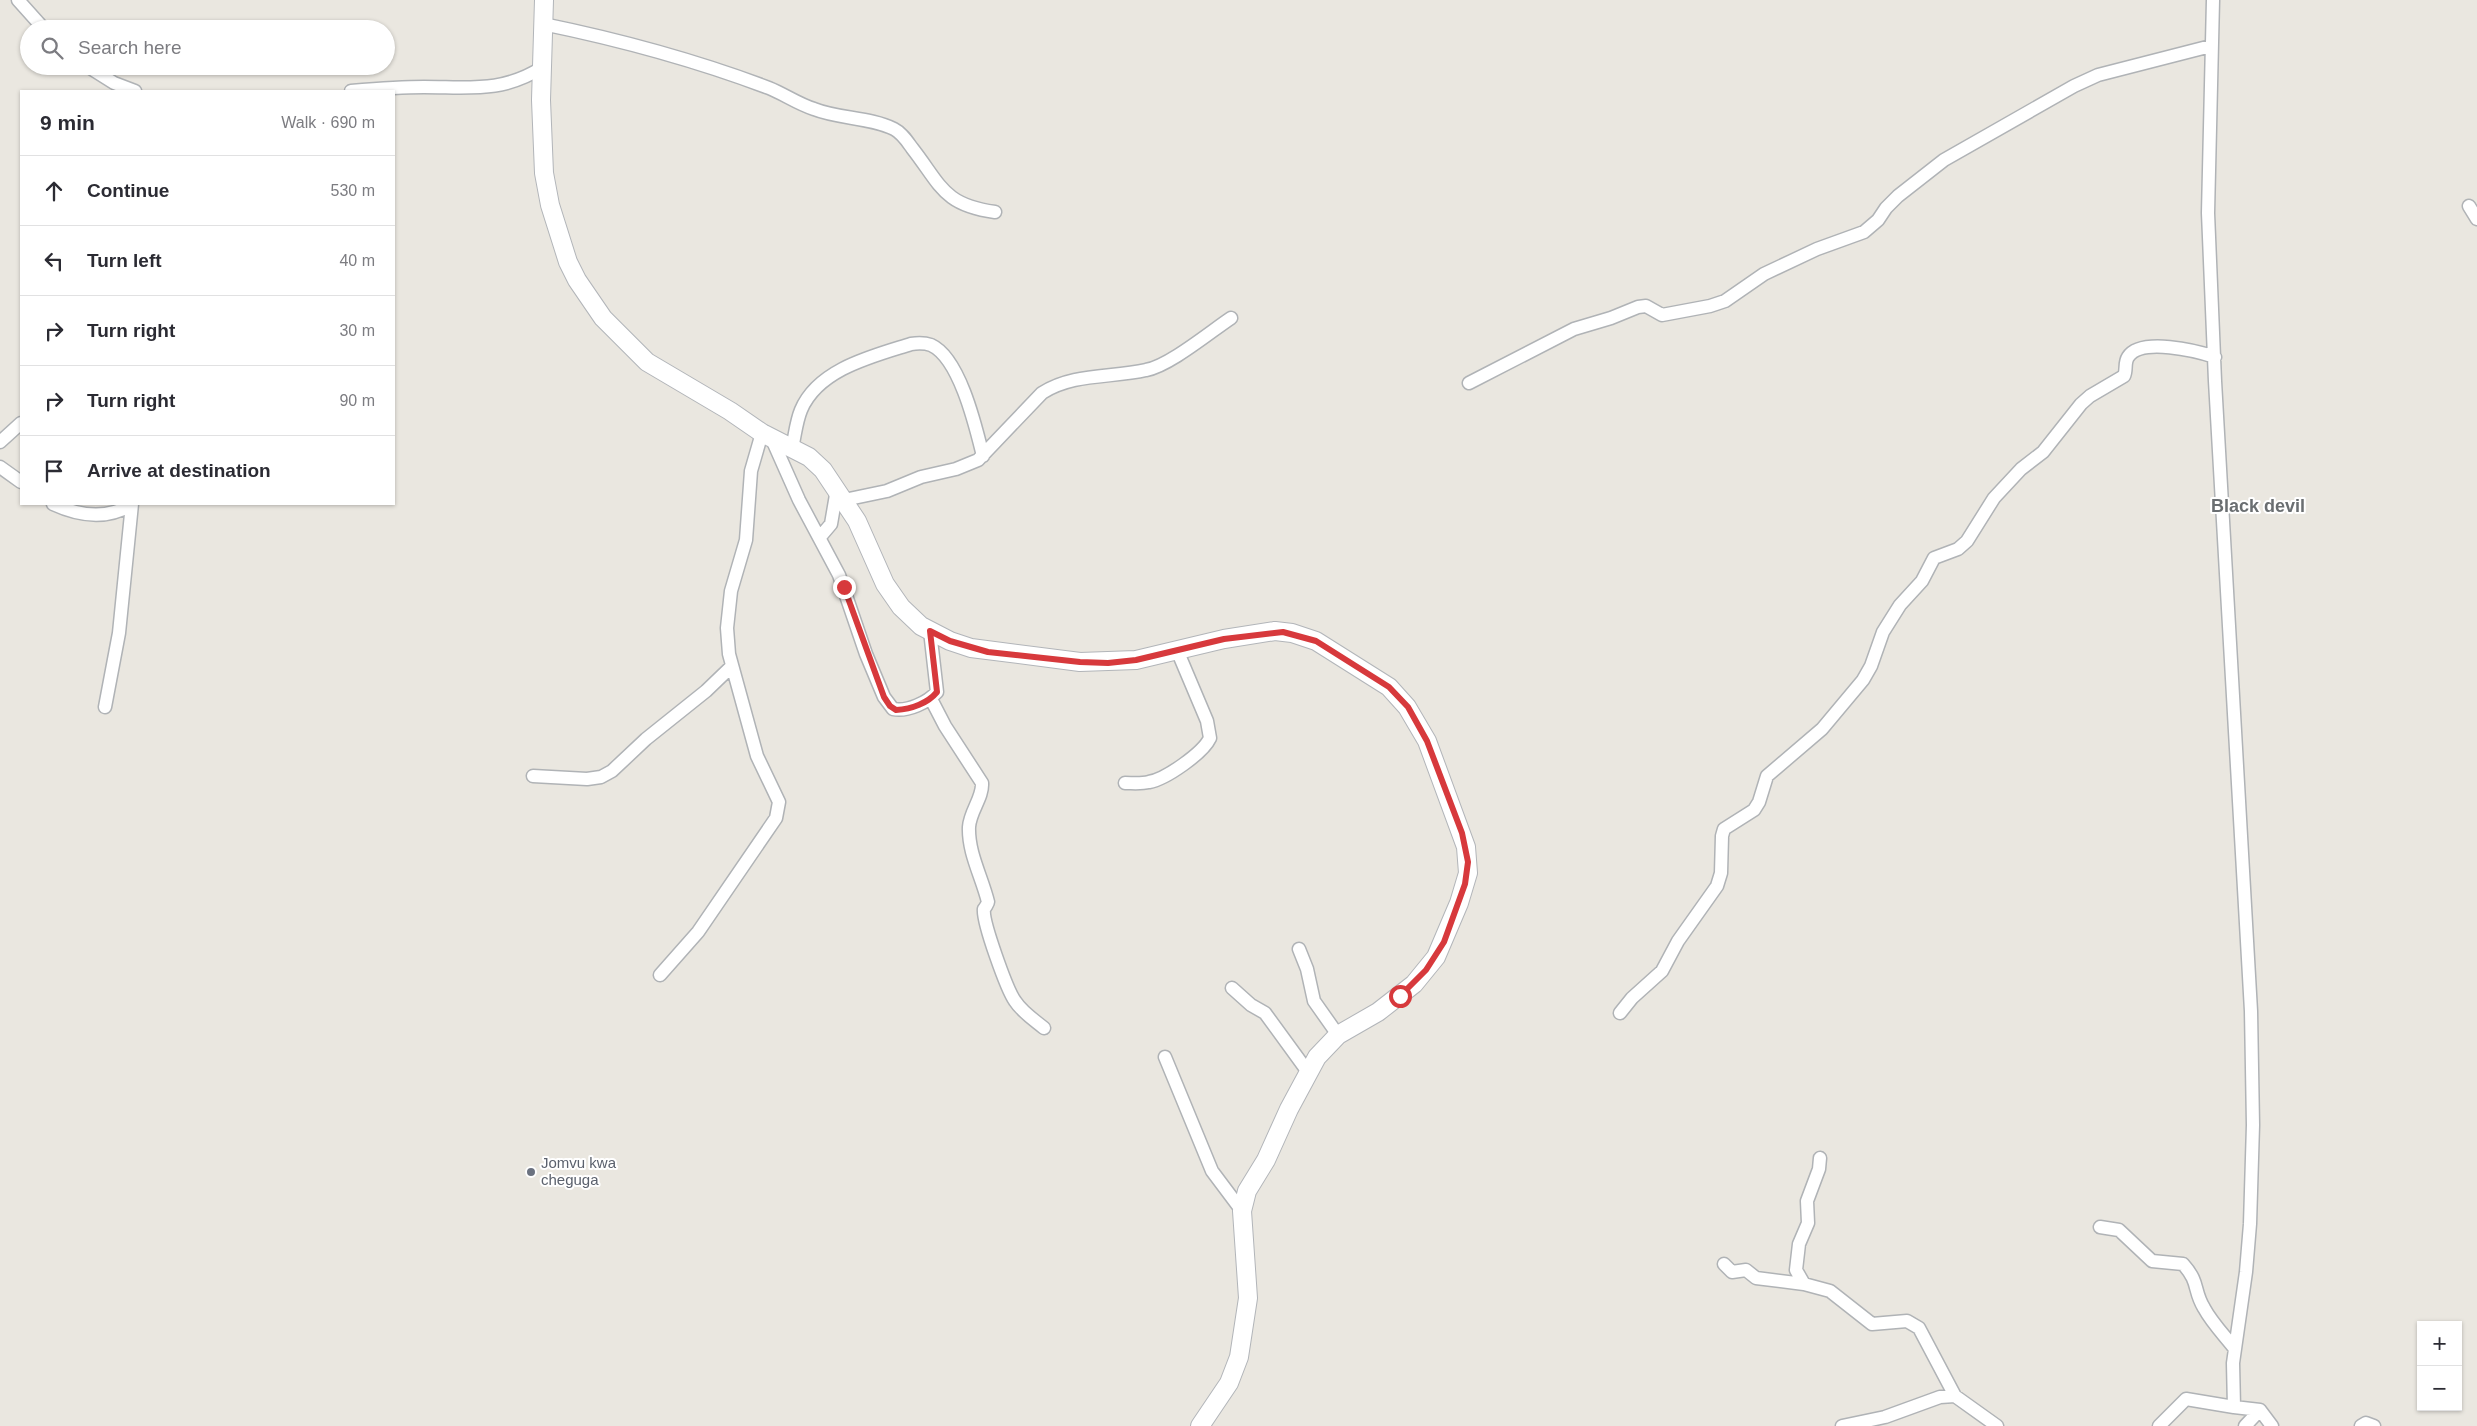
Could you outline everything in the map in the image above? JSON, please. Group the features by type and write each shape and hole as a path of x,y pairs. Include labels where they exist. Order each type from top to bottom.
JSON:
{"main road":[{"path":"544,0 542,137 546,186 556,226 577,280 603,318 647,362 816,463 841,494 894,597 913,618 930,631 950,641 988,652 1080,662 1136,660 1224,639 1275,631 1303,636 1332,650 1389,687 1411,712 1427,741 1466,847 1468,873 1465,884 1444,942 1426,970 1400,996 1338,1036 1317,1057 1266,1160 1247,1191 1242,1210 1248,1298 1239,1357 1229,1383 1200,1426"}],"street":[{"path":"18,0 36,20"},
{"path":"2213,0 2208,213 2251,1012 2252,1125 2250,1224 2246,1272 2235,1349 2234,1407"},
{"path":"543,24 616,39 688,60 772,90 816,110 887,126 901,134 930,176 948,196 977,209 995,212"},
{"path":"1469,383 1574,329 1611,318 1638,307 1646,306 1662,315 1710,306 1724,301 1764,274 1817,249 1854,238 1864,232 1878,220 1886,208 1904,191 1944,160 2074,86 2098,75 2211,46"},
{"path":"366,90 415,87 490,87 521,80 542,67"},
{"path":"101,75 114,83 132,90"},
{"path":"2470,206 2477,219"},
{"path":"820,537 831,524 841,494 887,491 921,477 968,465 983,456 1042,393 1052,386 1098,375 1147,370 1182,351 1231,318"},
{"path":"792,448 800,411 805,402 832,375 850,364 911,344 921,343 931,345 940,352 961,385 975,424 983,456"},
{"path":"1620,1013 1632,998 1662,971 1678,941 1717,886 1721,873 1722,836 1724,829 1754,810 1759,802 1767,776 1822,729 1863,680 1871,666 1884,632 1900,605 1922,581 1934,558 1958,549 1967,541 1994,498 2021,469 2043,452 2081,404 2090,396 2124,376 2126,360 2132,353 2146,349 2173,347 2215,356"},
{"path":"0,442 20,424"},
{"path":"767,435 799,500 840,575 866,654 886,701 891,708 899,710 931,699 938,689 930,631"},
{"path":"660,975 698,932 772,823 779,809 779,802 760,764 732,666 728,643 728,616 731,591 746,540 751,471 767,435"},
{"path":"0,467 20,481"},
{"path":"56,505 75,512 103,516 118,513 130,505"},
{"path":"104,708 119,633 132,505"},
{"path":"1125,783 1149,782 1162,777 1204,746 1210,738 1207,721 1177,650"},
{"path":"533,776 587,779 601,777 612,771 646,739 706,692 732,666"},
{"path":"931,699 945,726 982,783 981,793 972,814 969,828 977,871 988,902 984,908 989,938 996,951 1001,970 1014,1000 1022,1011 1044,1028"},
{"path":"1299,949 1307,969 1314,1001 1338,1036"},
{"path":"1232,988 1251,1005 1265,1013 1308,1072"},
{"path":"1165,1057 1212,1171 1242,1210"},
{"path":"1804,1284 1796,1270 1799,1244 1808,1223 1807,1200 1819,1169 1820,1158"},
{"path":"2100,1227 2119,1230 2152,1261 2182,1264 2195,1279 2204,1309 2235,1349"},
{"path":"1724,1264 1732,1272 1746,1270 1756,1278 1773,1282 1804,1284 1830,1291 1872,1324 1907,1321 1919,1328 1956,1396 1998,1426"},
{"path":"1842,1426 1885,1417 1940,1397 1956,1396"},
{"path":"2159,1426 2186,1399 2260,1410 2272,1426"},
{"path":"2245,1426 2260,1410"},
{"path":"2361,1426 2366,1423 2374,1426"}],"place":[{"name":"Jomvu kwa cheguga","path":"531,1172"}],"district":[{"name":"Black devil","path":"2258,506"}],"route":[{"path":"844,587 866,654 884,697 891,708 896,710 924,703 937,692 930,631 950,641 988,652 1080,662 1108,663 1136,660 1224,639 1275,631 1292,633 1316,641 1356,664 1389,687 1408,707 1427,741 1462,833 1468,862 1468,873 1459,903 1436,958 1414,984 1400,996"}]}
